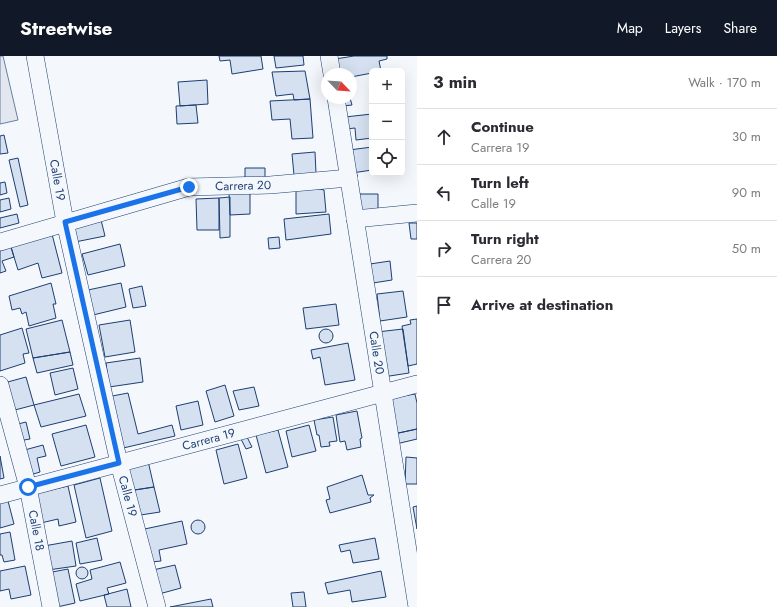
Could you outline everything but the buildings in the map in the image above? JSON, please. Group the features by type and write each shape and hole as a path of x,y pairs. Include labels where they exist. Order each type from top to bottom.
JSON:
{"street":[{"name":"Calle 19","path":"35,56 65,222 119,463 157,607"},
{"path":"329,56 331,68"},
{"name":"Calle 20","path":"337,104 382,393 415,585 417,607"},
{"name":"Carrera 20","path":"0,242 189,187 270,185 349,178"},
{"path":"355,219 417,213"},
{"name":"Carrera 19","path":"0,495 417,384"},
{"name":"Calle 18","path":"0,386 28,487 51,607"}],"shaded area":[{"path":"0,56 3,56 18,120 0,124"}],"route":[{"path":"28,487 119,463 65,222 189,187"}]}
